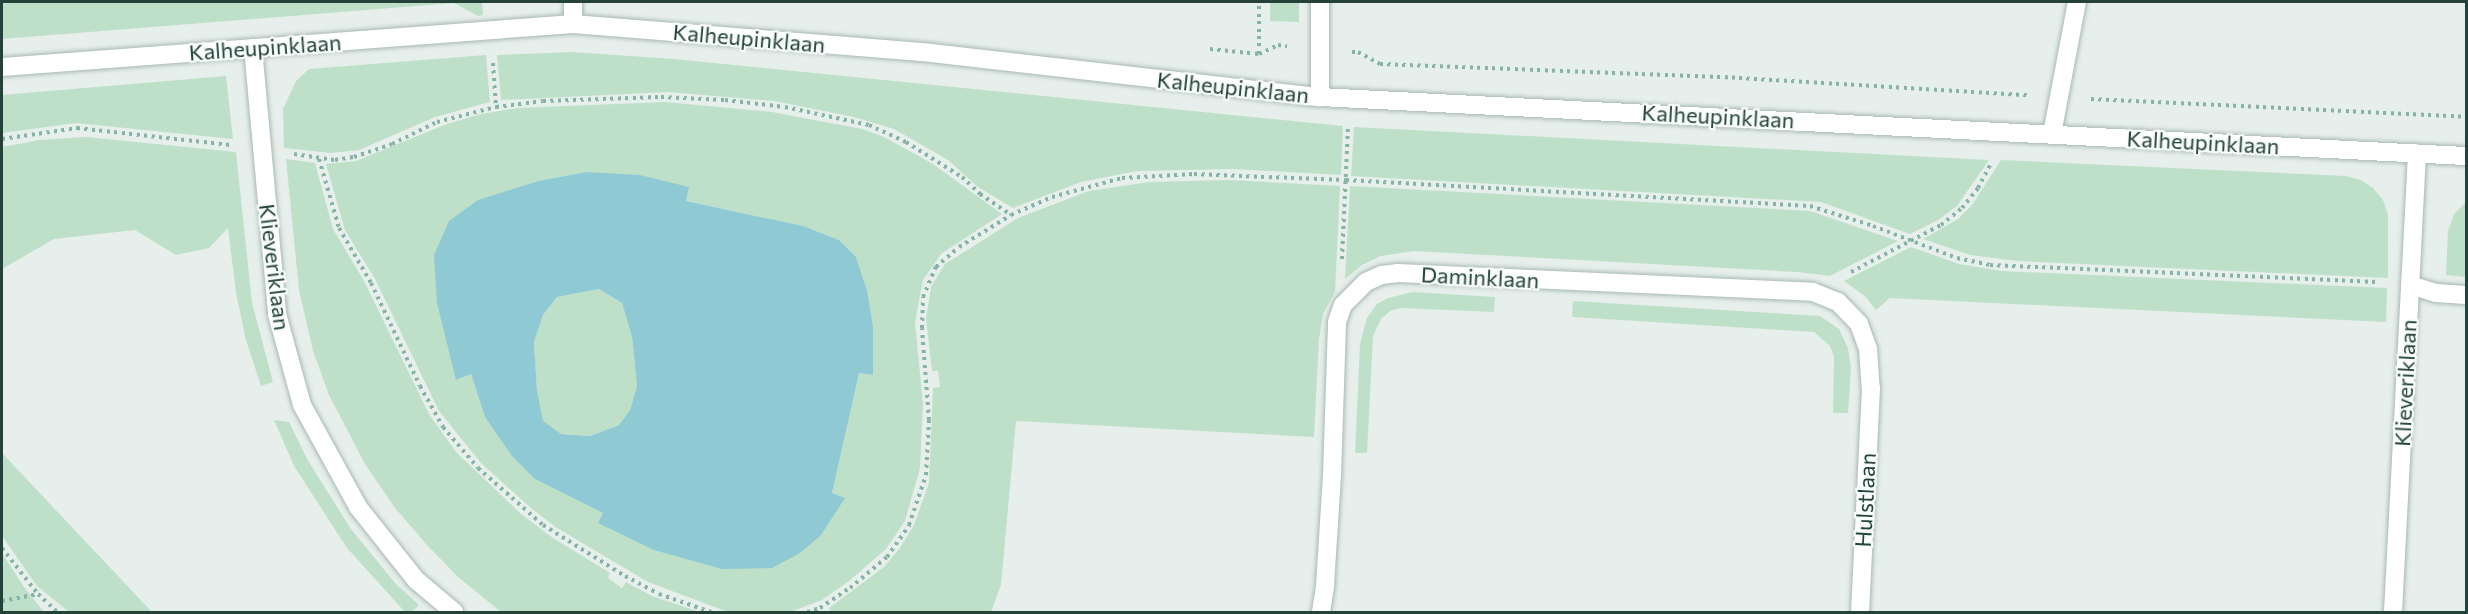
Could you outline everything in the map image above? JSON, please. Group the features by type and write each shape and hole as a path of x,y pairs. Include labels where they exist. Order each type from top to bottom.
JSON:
{"street":[{"path":"573,2 573,24"},
{"path":"1320,2 1320,97"},
{"path":"2052,134 2077,2"},
{"name":"Kalheupinklaan","path":"2,68 573,24 931,53 1320,97 2466,156"},
{"name":"Klieveriklaan","path":"254,48 277,314 302,405 358,507 416,580 454,612"},
{"name":"Klieveriklaan","path":"2393,612 2416,154"},
{"name":"Daminklaan","path":"1343,305 1366,282 1382,275 1398,273 1813,292 1838,302 1859,324 1868,349 1871,388"},
{"path":"2410,285 2436,293 2466,295"},
{"path":"1321,612 1325,586 1331,487 1337,322 1343,305"},
{"name":"Hulstlaan","path":"1860,612 1871,388"}],"path":[{"path":"1258,54 1259,2"},
{"path":"1199,48 1258,54 1278,45 1358,52 1380,64 1739,78 2059,97 2466,117"},
{"path":"2,139 77,128 261,149 335,160 354,157 392,144 437,122 496,107 543,101 661,97 725,100 785,107 869,125 906,142 962,177 980,194 1011,215"},
{"path":"1343,305 1341,279 1349,98"},
{"path":"1813,292 1941,225 1962,208 1978,188 2009,131"},
{"path":"320,159 339,228 371,283 420,386 443,427 478,468 543,525 659,594 711,612"},
{"path":"807,612 820,608 850,588 887,557 909,525 926,475 929,420 922,328 923,297 936,267 959,247 1011,215 1052,197 1122,178 1194,174 1346,180 1810,206 1957,258 2024,268 2410,285"},
{"path":"2,548 38,594 57,612"},
{"path":"2,601 38,594"}],"green space":[{"path":"482,2 483,15 478,16 454,3 2,39 2,3"},
{"path":"1270,2 1299,2 1299,22 1270,21"},
{"path":"572,52 674,59 1343,126 1341,175 1232,169 1137,171 1081,182 1013,208 978,187 948,160 894,129 854,117 774,101 668,92 501,100 497,55"},
{"path":"486,55 490,102 435,117 359,150 331,153 284,148 283,109 296,81 309,69"},
{"path":"226,76 233,139 76,123 2,133 2,95"},
{"path":"665,102 772,112 862,129 884,137 933,164 1002,214 941,254 923,280 915,322 923,404 920,468 905,521 886,549 849,581 822,600 790,612 728,612 648,582 557,528 532,509 481,463 439,411 375,279 345,230 326,164 356,161 447,124 481,114 518,108","holes":["586,172 688,187 686,201 802,226 839,240 856,257 867,290 873,326 873,375 859,372 832,493 844,498 598,523 603,513 535,479 485,417 471,374 456,380 478,200 538,181"]},
{"path":"1354,127 1989,160 1957,206 1938,220 1910,234 1821,202 1351,176"},
{"path":"86,137 236,152 252,303 273,382 261,386 246,340 236,293 228,228 209,248 176,255 135,230 54,239 2,269 2,147 40,140"},
{"path":"286,159 315,163 333,229 364,281 429,414 456,452 521,514 553,538 610,573 608,578 622,588 626,582 652,596 700,612 501,612 458,577 427,545 395,508 365,464 329,395 313,351 299,290"},
{"path":"2001,160 2346,176 2361,180 2373,188 2383,200 2388,215 2388,278 2018,261 1970,255 1923,239 1958,219 1972,205"},
{"path":"1229,180 1340,186 1335,292 1323,314 1319,339 1314,437 1016,421 1001,585 991,612 830,612 829,608 884,567 900,548 914,525 929,483 933,388 940,387 938,371 932,371 926,319 931,287 945,264 1018,218 1089,191 1149,182"},
{"path":"1350,186 1810,211 1898,241 1830,276 1798,272 1414,251 1381,256 1362,265 1345,279"},
{"path":"2466,202 2466,277 2446,275 2448,231 2454,214"},
{"path":"1911,247 1959,264 2002,271 2387,288 2386,322 1890,298 1876,310 1866,297 1844,281"},
{"path":"599,289 622,303 632,337 637,386 630,410 619,425 590,436 561,434 543,422 537,390 534,342 543,315 557,297"},
{"path":"1413,292 1495,297 1494,312 1400,308 1390,311 1381,319 1373,336 1367,453 1355,453 1360,344 1367,318 1377,304 1388,298"},
{"path":"1573,301 1820,316 1839,329 1848,348 1851,368 1848,413 1833,413 1834,357 1830,346 1814,332 1572,317"},
{"path":"274,420 289,422 307,459 351,529 395,583 419,605 412,612 405,612 347,548 294,466"},
{"path":"2,453 152,612 69,612 37,586 2,536"},
{"path":"2,553 24,587 44,612 2,612"}],"water":[{"path":"586,172 640,175 689,187 686,201 803,226 839,240 856,257 867,290 873,326 873,375 859,373 832,493 845,498 821,535 800,553 772,568 722,569 654,550 598,523 603,513 535,479 512,456 485,417 471,374 456,380 437,303 434,255 449,221 478,200 538,181","holes":["599,289 622,303 632,337 637,386 630,410 619,425 590,436 561,434 543,421 537,390 534,342 543,315 557,297"]}]}
